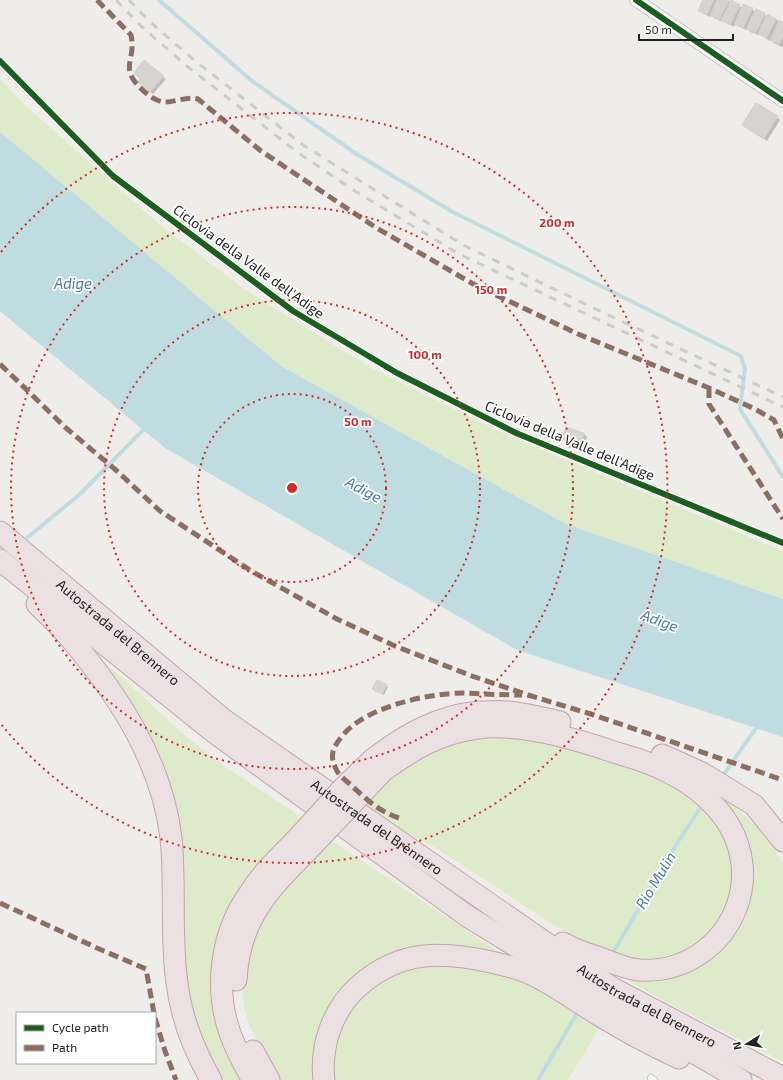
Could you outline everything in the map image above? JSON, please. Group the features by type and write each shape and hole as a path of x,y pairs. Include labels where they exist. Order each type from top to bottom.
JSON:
{"highway":[{"name":"Autostrada del Brennero","path":"0,532 224,720 447,875 579,975 607,1002 741,1080"},
{"name":"Autostrada del Brennero","path":"0,560 222,738 467,916 579,975"},
{"path":"0,566 74,643 118,699 144,744 159,785 171,838 174,957 179,996 193,1044 210,1080"},
{"path":"269,1080 255,1056 244,1031 238,1006 236,983 237,966 241,944 250,922 260,904 344,787 378,765 408,734 433,722 468,713 494,711 508,712 555,721 605,734 641,746 697,780 729,789 754,806 783,841"},
{"path":"324,1080 326,1036 340,1007 354,990 372,974 390,965 420,956 441,954 466,956 504,965 531,974 579,975 625,967 638,970 667,968 688,962 712,945 723,933 733,916 740,896 743,880 741,854 734,836 697,780"},
{"path":"253,1080 241,1059 224,1012 222,973 226,944 235,916 248,894 266,871 302,844"},
{"path":"579,975 646,1042 724,1080"},
{"name":"Autostrada del Brennero","path":"607,1002 783,1078"}],"street":[{"path":"636,0 783,101"}],"green space":[{"path":"0,79 25,105 159,224 244,289 370,367 509,436 783,551 783,599 566,524 281,366 1,134"},
{"path":"88,648 176,728 217,761 303,818 222,931 244,1080 216,1080 189,1016 176,839"},
{"path":"486,734 554,742 670,779 719,822 734,862 733,898 711,938 678,959 641,963 595,949 554,925 439,850 366,810 369,793 430,748"},
{"path":"705,790 722,796 762,832 783,864 783,1062 666,1002 619,975 663,979 749,893"},
{"path":"328,838 509,959 368,969 318,1080 277,1080 262,1054 248,1021 244,1008 242,981 257,923"},
{"path":"434,963 496,971 533,985 600,1027 568,1080 332,1080 332,1047 352,1005 388,975"}],"water":[{"name":"Adige","path":"0,132 281,366 566,524 783,599 783,737 517,650 165,448 0,311"}],"building":[{"path":"703,0 714,0 707,15 698,11"},
{"path":"717,0 729,0 719,20 710,15"},
{"path":"731,0 740,5 730,25 721,20"},
{"path":"743,4 753,8 743,28 734,24"},
{"path":"756,9 765,13 756,33 746,29"},
{"path":"767,14 776,19 767,38 758,34"},
{"path":"779,20 783,22 783,36 779,44 770,40"},
{"path":"144,60 164,76 150,92 138,82 140,79 134,73"},
{"path":"756,103 778,116 764,139 742,125"},
{"path":"566,427 584,433 581,445 562,439"},
{"path":"377,680 387,685 382,694 372,689"}],"waterway":[{"path":"159,0 252,81 358,155 451,211 741,356 745,369 740,409 783,477"},
{"path":"28,537 79,495 146,427"},
{"name":"Rio Mulin","path":"722,777 759,724"},
{"name":"Rio Mulin","path":"611,956 679,840 703,804"},
{"name":"Rio Mulin","path":"538,1080 579,1010"}],"railway":[{"path":"116,0 142,27 188,67 297,152 350,188 459,254 783,407"},
{"path":"129,0 149,21 194,60 303,145 463,245 783,397"}],"marked path":[{"path":"97,0 131,35 132,52 130,71 137,84 152,98 165,102 190,98 198,99 261,151 375,227 475,285 578,334 709,388 755,409 774,420 783,439"},
{"path":"0,364 66,428 117,471 160,511 253,572 337,619 395,646 472,676 594,715 783,780"},
{"path":"709,388 709,404 783,519"},
{"path":"399,818 374,805 338,773 332,756 336,744 343,735 353,725 382,709 416,699 464,693 522,695"},
{"path":"0,903 146,969 154,1012"},
{"path":"156,1021 176,1080"}],"cycle path":[{"path":"636,0 783,101"},
{"name":"Ciclovia della Valle dell'Adige","path":"0,61 113,176 293,311 397,373 516,433 783,543"}]}
